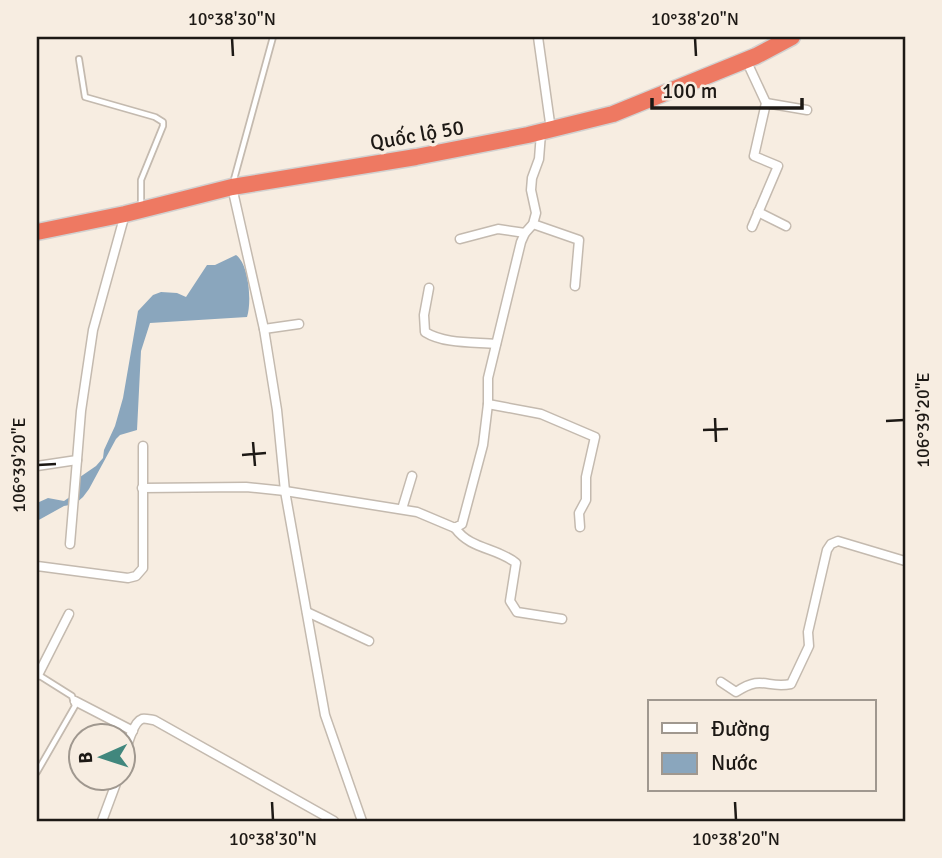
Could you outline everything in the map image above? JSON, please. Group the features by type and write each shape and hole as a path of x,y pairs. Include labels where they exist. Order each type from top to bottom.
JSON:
{"highway":[{"name":"Quốc lộ 50","path":"37,232 125,214 232,187 416,157 546,131 613,114 746,61 792,37"}],"street":[{"path":"455,528 462,524 476,472 488,404 488,378 525,233 533,224 536,213 531,190 532,178 546,131 538,37"},
{"path":"746,61 766,103 754,156 778,166 752,227"},
{"path":"766,103 807,110"},
{"path":"232,187 264,329 277,410 285,491 325,715 362,821"},
{"path":"758,212 786,226"},
{"path":"71,544 81,411 93,330 125,214"},
{"path":"533,224 579,240 575,286"},
{"path":"460,239 498,229 525,233"},
{"path":"429,288 424,315 425,332 463,341 496,344"},
{"path":"264,329 299,324"},
{"path":"488,404 541,414 595,437 586,477 586,499 579,513 580,527"},
{"path":"37,566 128,578 136,576 143,568 144,446"},
{"path":"37,466 77,460"},
{"path":"402,509 412,476"},
{"path":"142,488 246,487 417,512 455,528 471,544 507,556 516,563 510,601 517,612 562,619"},
{"path":"721,682 736,692 754,682 783,686 790,684 809,646 811,618 827,550 831,544 838,541 905,561"},
{"path":"307,612 369,640"},
{"path":"37,675 69,614"},
{"path":"75,701 115,722"},
{"path":"136,724 143,718 154,720 334,821"},
{"path":"102,821 113,792"}],"lane":[{"path":"232,187 273,37"},
{"path":"79,59 85,97 155,117 163,122 139,186 142,210"},
{"path":"37,675 72,696 75,701 74,711 37,772"}],"water":[{"path":"236,255 247,275 247,317 150,323 141,351 137,430 120,435 116,439 83,497 75,504 64,506 37,521 37,503 48,498 64,501 77,492 80,477 103,458 123,398 138,311 153,295 161,292 177,293 186,297 207,265 215,265"}]}
